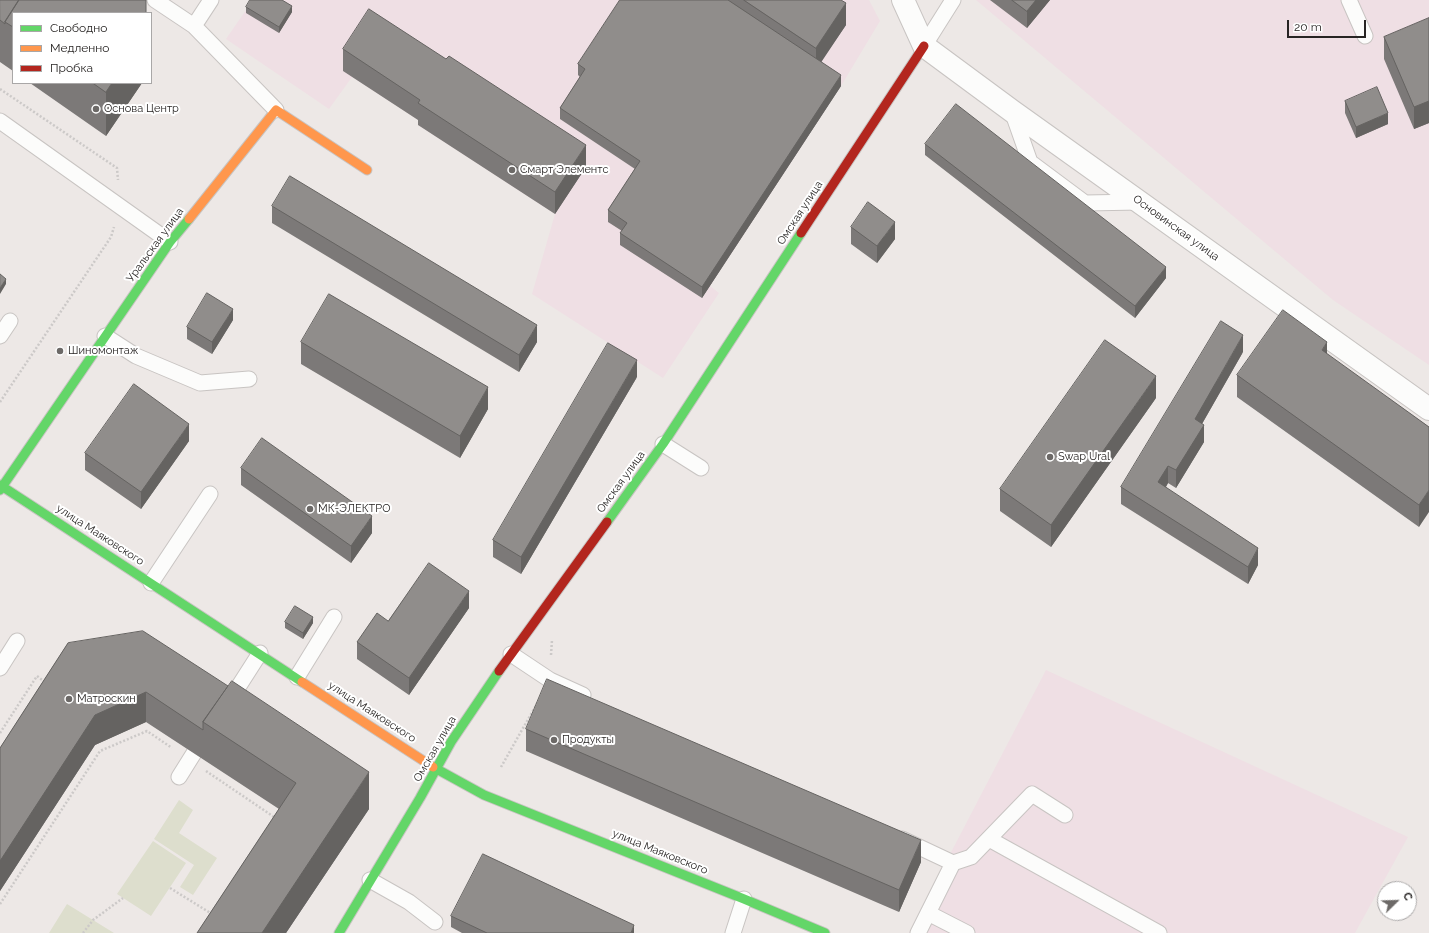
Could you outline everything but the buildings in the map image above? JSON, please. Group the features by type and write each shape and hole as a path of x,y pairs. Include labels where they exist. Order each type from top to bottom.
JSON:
{"street":[{"path":"903,0 924,46"},
{"name":"Основинская улица","path":"924,46 1012,111 1429,409"},
{"name":"Омская улица","path":"339,933 420,798 451,742 511,654 663,444 924,46"},
{"path":"276,110 367,170"},
{"name":"Уральская улица","path":"1,487 170,242 276,110"},
{"name":"улица Маяковского","path":"1,487 260,653 436,769 484,795 825,933"}],"lane":[{"path":"155,0 194,26 276,110"},
{"path":"194,26 211,0"},
{"path":"924,46 953,0"},
{"path":"1349,0 1365,36"},
{"path":"1012,111 1030,162 1085,203 1140,202"},
{"path":"0,121 170,242"},
{"path":"0,336 10,321"},
{"path":"106,336 136,356 200,383 249,379"},
{"path":"663,444 701,468"},
{"path":"151,583 210,494"},
{"path":"297,677 334,617"},
{"path":"0,668 17,641"},
{"path":"222,712 260,653"},
{"path":"511,654 550,680 593,700"},
{"path":"179,778 192,757"},
{"path":"888,833 953,863 972,857 1032,794 1065,815"},
{"path":"989,839 1159,933"},
{"path":"918,933 953,863"},
{"path":"370,880 409,902 435,922"},
{"path":"733,933 744,899"},
{"path":"928,913 967,933"}],"path":[{"path":"0,89 117,168 121,207 111,237 0,402"},
{"path":"501,767 550,680 552,639"},
{"path":"0,733 37,676 47,683"},
{"path":"0,904 100,751 147,731 192,757 279,820"},
{"path":"170,888 214,916"},
{"path":"83,933 93,920 123,898"}],"shaded area":[{"path":"253,0 869,0 880,21 841,86 710,286 719,293 663,378 532,294 555,214 418,125 420,121 352,77 329,109 226,39"},
{"path":"976,0 1429,0 1429,365 1333,300"},
{"path":"1046,670 1408,837 1384,881 1377,881 1377,893 1355,933 909,933"}],"green space":[{"path":"179,800 193,810 179,833 217,858 193,895 180,887 194,865 154,839"},
{"path":"153,841 186,863 151,916 117,894"},
{"path":"67,904 114,933 49,933"}],"traffic: fast":[{"path":"0,490 170,242 189,219"},
{"path":"607,522 663,444 801,233"},
{"path":"0,485 302,682"},
{"path":"339,933 420,798 451,742 499,671"},
{"path":"433,767 484,795 825,933"}],"traffic: slow":[{"path":"189,219 276,110 367,170"},
{"path":"302,682 433,767"}],"traffic: jam":[{"path":"801,233 924,46"},
{"path":"499,671 607,522"}],"place":[{"name":"Основа Центр","path":"96,109"},
{"name":"Смарт Элементс","path":"512,170"},
{"name":"Шиномонтаж","path":"60,351"},
{"name":"Swap Ural","path":"1050,457"},
{"name":"МК-ЭЛЕКТРО","path":"310,509"},
{"name":"Матроскин","path":"69,699"},
{"name":"Продукты","path":"554,740"}]}
